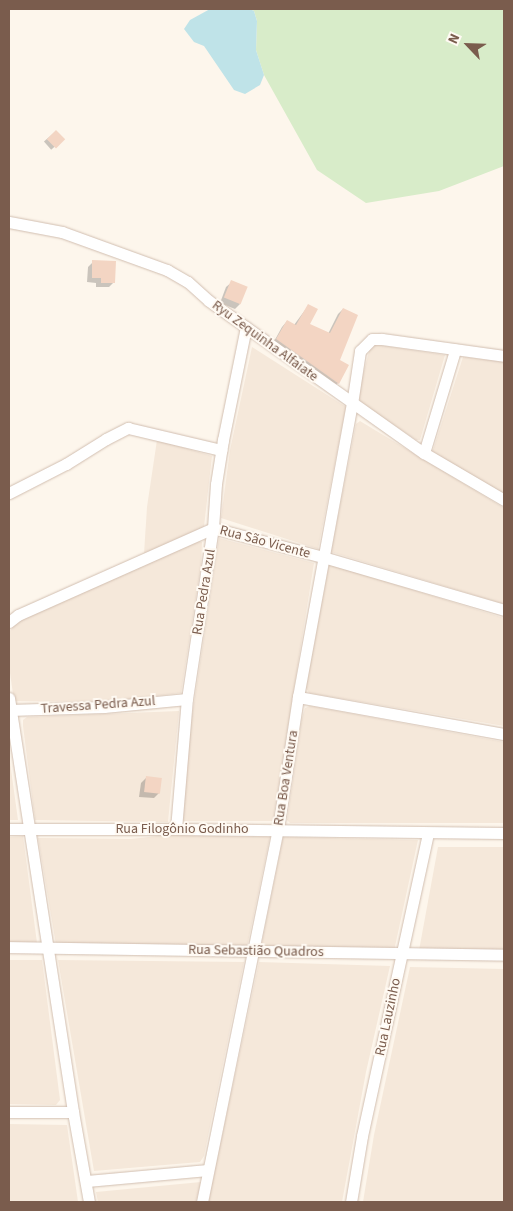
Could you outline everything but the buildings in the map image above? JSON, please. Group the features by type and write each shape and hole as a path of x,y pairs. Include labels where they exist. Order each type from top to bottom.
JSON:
{"street":[{"name":"Ryu Zequinha Alfaiate","path":"9,222 62,232 167,270 188,282 209,301 352,404 424,453 504,500"},
{"name":"Rua Pedra Azul","path":"176,829 187,699 213,528 216,484 246,327"},
{"name":"Rua Boa Ventura","path":"202,1202 278,830 298,697 360,351 372,339 455,350"},
{"path":"424,453 455,350 504,356"},
{"path":"9,493 66,464 106,439 128,428 221,450"},
{"name":"Rua São Vicente","path":"9,622 18,615 213,528 323,557 504,610"},
{"path":"298,697 504,734"},
{"path":"9,698 73,1112 87,1181 89,1202"},
{"name":"Travessa Pedra Azul","path":"10,710 104,707 187,699"},
{"name":"Rua Filogônio Godinho","path":"9,830 29,828 504,833"},
{"name":"Rua Lauzinho","path":"352,1202 362,1136 428,833"},
{"name":"Rua Sebastião Quadros","path":"9,948 504,955"},
{"path":"9,1112 73,1112"},
{"path":"87,1181 208,1170"}],"shaded area":[{"path":"371,344 445,355 420,440 416,440 361,403 359,398 361,382"},
{"path":"252,347 346,407 318,549 221,518 230,450"},
{"path":"463,357 504,362 504,496 432,453"},
{"path":"360,421 504,508 504,604 331,552 356,424"},
{"path":"157,440 212,456 204,527 144,554 147,507"},
{"path":"219,538 314,563 273,821 181,821 192,716"},
{"path":"198,541 202,542 201,566 181,693 104,702 14,701 9,666 9,632 18,621 120,574"},
{"path":"329,564 504,618 504,726 309,693 306,688"},
{"path":"310,706 504,742 504,823 290,823 287,820 302,718 305,708"},
{"path":"179,711 168,822 35,820 23,720 27,717"},
{"path":"9,755 18,820 9,820"},
{"path":"166,835 270,837 247,947 56,945 38,838 131,839"},
{"path":"23,836 37,943 9,944 9,837"},
{"path":"283,837 418,840 394,951 261,947"},
{"path":"438,847 504,847 504,955 418,956"},
{"path":"9,960 42,960 60,1100 56,1105 9,1104"},
{"path":"58,960 244,962 204,1156 200,1162 94,1171"},
{"path":"259,962 390,966 366,1072 342,1202 208,1202"},
{"path":"410,967 504,969 504,1202 363,1202 374,1135"},
{"path":"9,1124 67,1125 78,1202 9,1202"},
{"path":"201,1182 196,1202 98,1202 96,1192"}],"green space":[{"path":"250,9 504,9 504,166 439,191 366,203 317,170 264,75 256,50 257,21 254,11"}],"water":[{"path":"210,9 250,9 254,11 257,21 256,50 264,75 260,85 245,94 234,90 204,46 194,42 184,29 190,20"}]}
